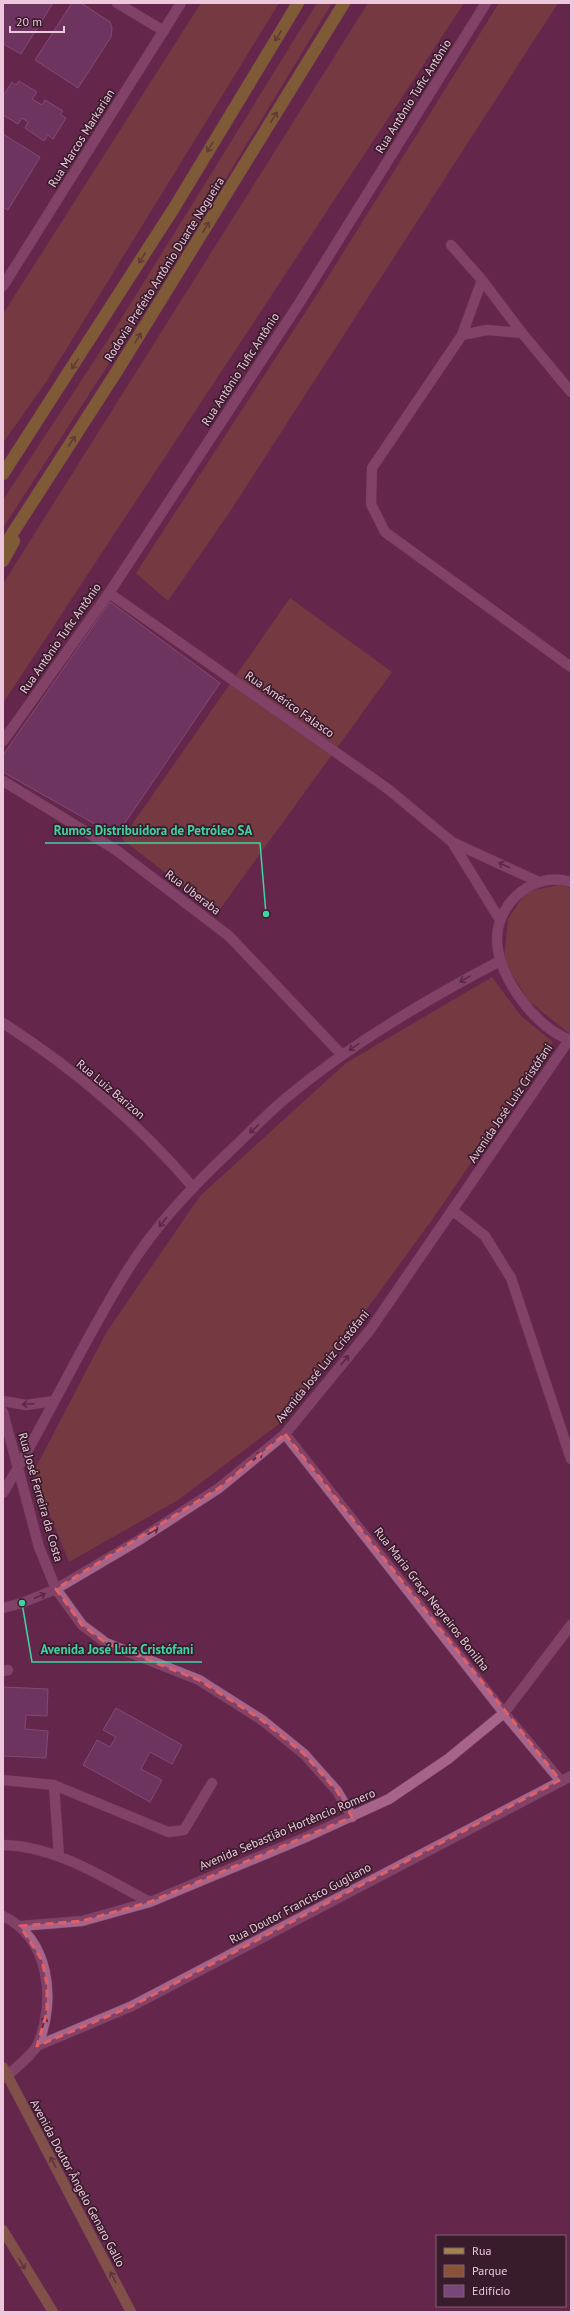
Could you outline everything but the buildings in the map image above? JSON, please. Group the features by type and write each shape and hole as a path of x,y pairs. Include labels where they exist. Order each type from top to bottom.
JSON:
{"highway":[{"name":"Rodovia Prefeito Antônio Duarte Nogueira","path":"3,474 174,208 298,3"},
{"name":"Rodovia Prefeito Antônio Duarte Nogueira","path":"3,548 117,371 344,3"},
{"path":"3,469 21,448"},
{"path":"3,561 51,474"}],"main road":[{"name":"Avenida Doutor Ângelo Genaro Gallo","path":"4,2074 131,2312"},
{"path":"3,2230 53,2312"}],"street":[{"path":"117,3 164,31"},
{"name":"Rua Marcos Markarian","path":"3,286 181,3"},
{"name":"Rua Antônio Tufic Antônio","path":"3,741 109,593 300,302 486,3"},
{"path":"451,246 482,280 522,333 571,392"},
{"path":"482,280 462,334 372,468 370,504 385,532 571,668"},
{"path":"462,334 487,330 522,333"},
{"name":"Rua Américo Falasco","path":"109,593 388,789 452,842 539,882"},
{"name":"Rua Uberaba","path":"3,781 116,850 229,936 342,1055"},
{"name":"Rua Américo Falasco","path":"452,842 500,920"},
{"path":"570,1040 545,1025 511,985 500,961 497,940 500,920 511,900 525,887 539,882 564,880 571,882"},
{"path":"3,1493 18,1469 54,1400 128,1270 162,1223 192,1186 285,1098 342,1055 372,1035 500,961"},
{"name":"Rua Luiz Barizon","path":"3,1023 38,1046 114,1106 166,1156 192,1186"},
{"name":"Avenida José Luiz Cristófani","path":"3,1608 22,1603 56,1589 139,1540 219,1488 285,1434 370,1330 570,1040"},
{"path":"452,1210 485,1236 511,1278 571,1459"},
{"path":"3,1401 26,1405 54,1400"},
{"name":"Rua José Ferreira da Costa","path":"3,1412 40,1547 56,1589 82,1625 106,1643 199,1680 262,1720 304,1754 337,1791 352,1817"},
{"name":"Rua Maria Graça Negreiros Bonilha","path":"285,1434 504,1713 560,1780"},
{"name":"Avenida Sebastião Hortêncio Romero","path":"20,1926 82,1921 150,1902 352,1817 389,1799 448,1759 504,1713 571,1625"},
{"name":"Rua Doutor Francisco Gugliano","path":"37,2046 132,2006 560,1780 571,1776"},
{"path":"3,1780 54,1785 168,1832 178,1832 184,1830 212,1783"},
{"path":"54,1785 59,1856"},
{"path":"3,1845 16,1845 59,1856 92,1871 150,1902"},
{"path":"3,1916 20,1926 33,1942 42,1960 47,1984 47,2012 37,2046 4,2074"}],"highlighted area":[{"path":"285,1434 560,1780 132,2006 37,2046 47,2012 47,1984 42,1960 20,1926 82,1921 150,1902 352,1817 337,1791 304,1754 262,1720 199,1680 106,1643 82,1625 56,1589 219,1488"}],"green space":[{"path":"201,3 279,3 46,382 3,443 3,314"},
{"path":"317,3 332,3 191,236 3,528 3,500 113,332"},
{"path":"368,3 464,3 3,703 3,584"},
{"path":"499,3 558,3 229,513 168,601 136,573 323,285"},
{"path":"290,598 392,672 217,913 122,839"},
{"path":"563,884 571,889 571,1035 528,1000 504,961 508,919 526,892"},
{"path":"492,977 521,1016 553,1042 434,1217 350,1332 279,1424 178,1500 69,1562 33,1473 106,1333 200,1196 346,1063"}],"place":[{"name":"Rumos Distribuidora de Petróleo SA","path":"266,914"},
{"name":"Avenida José Luiz Cristófani","path":"22,1603"}]}
